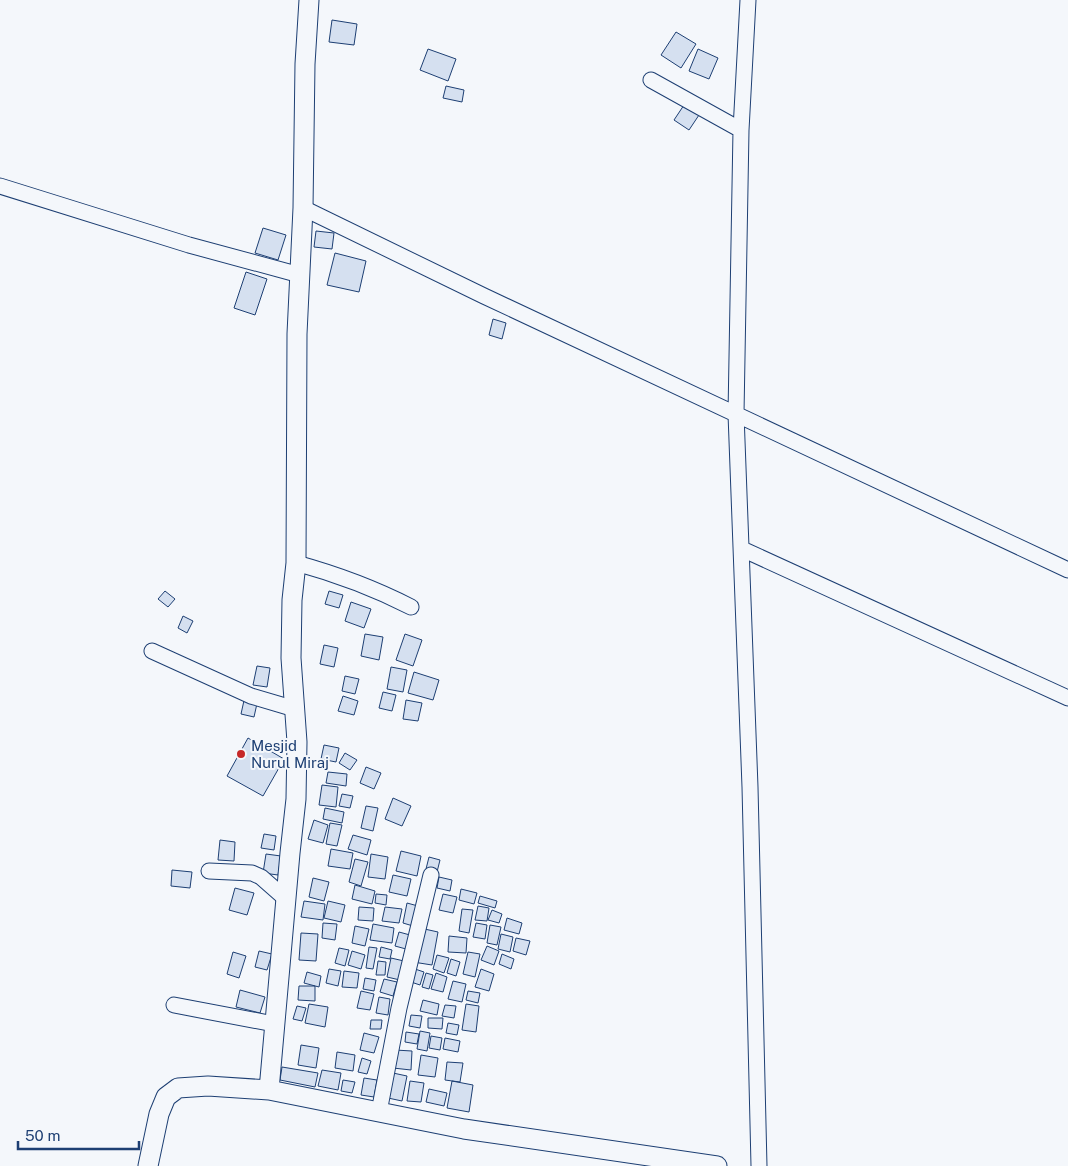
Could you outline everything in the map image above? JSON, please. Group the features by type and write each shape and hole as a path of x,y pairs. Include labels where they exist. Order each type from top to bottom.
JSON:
{"street":[{"path":"269,1090 296,799 297,742 291,658 292,600 296,563 297,334 303,208 305,64 309,0"},
{"path":"748,0 741,130 736,414 750,777 759,1166"},
{"path":"651,80 741,130"},
{"path":"0,186 189,245 300,275"},
{"path":"303,208 484,296 1068,570"},
{"path":"742,549 1068,698"},
{"path":"296,563 330,572 384,593 411,607"},
{"path":"152,651 250,696 295,709"},
{"path":"209,870 252,873 261,877 286,900"},
{"path":"379,1112 399,1008 431,875"},
{"path":"174,1005 274,1024"},
{"path":"148,1166 162,1106 171,1092 178,1088 198,1086 269,1090 464,1129 717,1166"}],"building":[{"path":"332,20 357,24 354,45 329,42"},
{"path":"676,32 696,44 681,68 661,55"},
{"path":"428,49 456,59 448,81 420,70"},
{"path":"698,49 718,58 709,79 689,71"},
{"path":"446,86 464,90 462,102 443,98"},
{"path":"686,102 701,112 689,130 674,120"},
{"path":"263,228 286,235 278,260 255,253"},
{"path":"316,231 334,233 332,249 314,247"},
{"path":"335,253 366,261 359,292 327,285"},
{"path":"246,272 267,279 255,315 234,308"},
{"path":"493,319 506,323 502,339 489,335"},
{"path":"165,591 175,599 168,607 158,599"},
{"path":"329,591 343,595 339,608 325,604"},
{"path":"351,602 371,609 364,628 345,621"},
{"path":"183,616 193,621 187,633 178,628"},
{"path":"365,634 383,637 379,660 361,656"},
{"path":"405,634 422,640 413,666 396,660"},
{"path":"324,645 338,648 334,667 320,664"},
{"path":"257,666 270,668 267,687 253,685"},
{"path":"391,667 407,670 403,692 387,689"},
{"path":"414,672 439,680 433,700 408,693"},
{"path":"345,676 359,679 355,694 342,691"},
{"path":"383,692 396,695 392,711 379,708"},
{"path":"245,696 258,699 254,717 241,714"},
{"path":"343,696 358,701 354,715 338,711"},
{"path":"406,700 422,703 418,721 403,719"},
{"path":"248,738 284,759 263,796 227,776"},
{"path":"324,745 339,748 336,762 321,759"},
{"path":"345,753 357,760 350,770 339,763"},
{"path":"366,767 381,773 374,789 360,783"},
{"path":"328,772 347,774 346,786 326,783"},
{"path":"322,785 338,787 336,807 319,805"},
{"path":"342,794 353,796 350,808 339,806"},
{"path":"393,798 411,806 402,826 385,819"},
{"path":"366,806 378,808 373,831 361,828"},
{"path":"325,808 344,812 342,823 323,819"},
{"path":"314,820 328,825 323,843 308,839"},
{"path":"330,823 342,825 337,846 326,844"},
{"path":"264,834 276,836 274,850 261,848"},
{"path":"353,835 371,840 367,855 348,849"},
{"path":"220,840 235,842 234,861 218,860"},
{"path":"331,849 353,853 350,869 328,866"},
{"path":"401,851 421,856 417,876 396,871"},
{"path":"266,854 281,856 278,875 263,873"},
{"path":"371,854 388,857 385,879 368,877"},
{"path":"429,857 440,860 437,872 426,869"},
{"path":"355,859 368,862 361,886 349,882"},
{"path":"172,870 192,872 190,888 171,886"},
{"path":"393,875 411,879 407,896 389,892"},
{"path":"439,877 452,880 450,891 437,888"},
{"path":"313,878 329,882 324,901 309,897"},
{"path":"355,885 375,891 372,904 352,899"},
{"path":"235,888 254,893 247,915 229,910"},
{"path":"461,889 477,893 474,904 459,900"},
{"path":"376,894 387,895 386,905 375,903"},
{"path":"443,894 457,897 453,913 439,910"},
{"path":"480,896 497,901 495,908 478,903"},
{"path":"304,901 325,904 323,920 301,917"},
{"path":"328,901 345,905 341,922 324,918"},
{"path":"407,903 418,906 413,926 403,923"},
{"path":"478,906 489,908 487,921 475,920"},
{"path":"359,907 374,908 373,921 358,920"},
{"path":"385,907 402,909 399,923 382,921"},
{"path":"462,909 473,910 469,933 459,931"},
{"path":"492,910 502,914 499,923 488,920"},
{"path":"507,918 522,923 519,934 504,930"},
{"path":"323,923 337,924 335,940 322,938"},
{"path":"476,923 487,925 485,939 473,937"},
{"path":"373,924 394,928 392,943 370,940"},
{"path":"490,925 501,927 497,945 487,943"},
{"path":"355,926 369,929 365,946 352,943"},
{"path":"420,928 438,932 432,965 413,962"},
{"path":"399,932 410,935 406,949 395,946"},
{"path":"301,933 318,934 316,961 299,960"},
{"path":"501,934 513,937 510,952 498,949"},
{"path":"449,936 467,938 466,953 448,952"},
{"path":"516,938 530,941 526,955 513,951"},
{"path":"487,946 499,951 494,965 481,960"},
{"path":"369,947 377,948 373,969 366,968"},
{"path":"381,947 392,950 390,959 379,957"},
{"path":"339,948 349,950 345,966 335,963"},
{"path":"259,951 272,954 267,970 255,967"},
{"path":"352,951 365,955 361,969 348,965"},
{"path":"233,952 246,956 239,978 227,974"},
{"path":"468,952 480,954 475,977 463,974"},
{"path":"502,954 514,959 511,969 499,964"},
{"path":"437,955 449,958 444,973 433,969"},
{"path":"391,958 404,961 400,980 387,977"},
{"path":"451,959 460,962 456,976 447,973"},
{"path":"378,961 386,962 385,975 376,975"},
{"path":"329,969 341,971 338,986 326,983"},
{"path":"415,969 424,972 420,985 411,982"},
{"path":"481,969 494,974 489,991 475,987"},
{"path":"344,971 359,973 357,988 342,987"},
{"path":"307,972 321,976 319,987 304,983"},
{"path":"426,973 433,975 429,989 422,987"},
{"path":"436,973 447,977 443,992 431,989"},
{"path":"365,978 376,980 374,991 363,989"},
{"path":"384,979 397,982 393,996 380,992"},
{"path":"453,981 466,984 462,1002 448,999"},
{"path":"299,986 315,986 315,1001 298,1000"},
{"path":"240,990 265,997 260,1013 236,1007"},
{"path":"361,991 374,994 370,1010 357,1008"},
{"path":"468,991 480,993 478,1003 466,1000"},
{"path":"379,997 390,999 388,1015 376,1013"},
{"path":"423,1000 439,1004 437,1015 420,1011"},
{"path":"309,1004 328,1007 325,1027 305,1023"},
{"path":"466,1004 479,1006 476,1032 462,1030"},
{"path":"445,1005 456,1006 454,1018 442,1016"},
{"path":"297,1006 306,1008 302,1021 293,1019"},
{"path":"411,1015 422,1016 420,1028 409,1026"},
{"path":"428,1018 443,1018 442,1029 428,1028"},
{"path":"371,1020 382,1020 381,1029 370,1029"},
{"path":"448,1023 459,1025 457,1035 446,1033"},
{"path":"420,1031 430,1033 427,1051 417,1049"},
{"path":"406,1032 419,1034 417,1044 405,1042"},
{"path":"364,1033 379,1037 374,1053 360,1050"},
{"path":"431,1036 442,1038 440,1050 429,1048"},
{"path":"445,1038 460,1041 458,1052 443,1049"},
{"path":"301,1045 319,1048 316,1068 298,1065"},
{"path":"395,1050 412,1051 411,1070 393,1068"},
{"path":"337,1052 355,1055 353,1071 335,1068"},
{"path":"421,1055 438,1058 435,1077 418,1075"},
{"path":"362,1058 371,1061 367,1074 358,1072"},
{"path":"447,1062 463,1063 460,1082 445,1080"},
{"path":"282,1067 318,1073 315,1087 280,1080"},
{"path":"322,1070 341,1073 338,1090 318,1086"},
{"path":"393,1073 407,1076 402,1101 388,1098"},
{"path":"364,1078 377,1080 374,1097 361,1095"},
{"path":"343,1080 355,1082 352,1093 341,1091"},
{"path":"410,1081 424,1083 421,1102 407,1101"},
{"path":"452,1081 473,1085 469,1112 447,1108"},
{"path":"429,1089 447,1093 444,1106 426,1102"}],"place":[{"name":"Mesjid Nurul Miraj","path":"241,754"}]}
